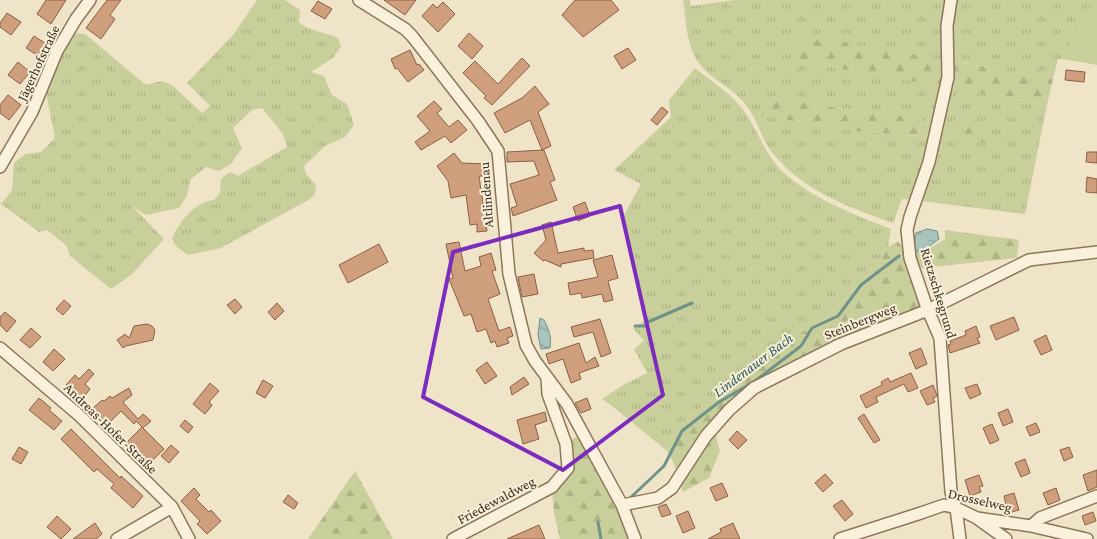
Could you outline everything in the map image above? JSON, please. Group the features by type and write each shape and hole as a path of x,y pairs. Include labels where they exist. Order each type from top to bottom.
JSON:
{"street":[{"name":"Jägerhofstraße","path":"0,166 32,112 57,50 90,0"},
{"name":"Altlindenau","path":"359,0 405,29 412,36 478,121 498,151 504,236 509,274 526,346 567,404 622,505 635,539"},
{"name":"Rietzschkegrund","path":"951,0 947,26 948,77 929,162 907,230 910,258 940,338 951,492 956,508 960,539"},
{"name":"Steinbergweg","path":"622,505 658,498 672,488 706,436 729,410 754,388 841,344 928,310 1029,260 1097,252"},
{"name":"Andreas-Hofer-Straße","path":"2,353 80,416 172,507 189,539"},
{"name":"Altlindenau","path":"546,376 548,394 566,444 568,468 552,487"},
{"name":"Friedewaldweg","path":"454,539 552,487"},
{"path":"1031,526 1040,518 1097,496"},
{"name":"Drosselweg","path":"840,539 944,505 956,508 977,518 1031,526 1087,539"},
{"path":"117,539 172,507"},
{"path":"977,518 1006,539"}],"highlighted area":[{"path":"620,206 663,395 563,470 423,397 453,252"}],"green space":[{"path":"257,0 285,0 300,10 299,22 307,27 338,38 341,46 333,58 311,72 324,76 332,95 347,104 354,125 345,137 325,146 304,166 306,174 316,185 315,194 310,199 221,248 188,255 177,247 172,239 188,214 200,205 214,200 220,193 221,179 230,172 238,176 287,147 283,134 262,108 252,110 233,128 242,148 231,164 219,171 206,167 190,180 187,196 179,208 146,215 132,206 164,239 131,275 111,289 70,256 67,246 47,230 39,232 1,204 12,190 14,163 25,154 41,152 55,138 46,92 54,68 73,33 85,34 146,85 162,81 172,85 202,113 210,106 187,83 233,35"},
{"path":"683,0 690,0 691,6 735,0 949,0 944,60 798,35 792,60 943,86 929,151 913,200 902,199 893,223 825,195 794,175 781,162 769,148 752,114 741,99 708,73 695,57 689,40","holes":["770,97 875,114 922,118 918,136 855,131 757,115"]},
{"path":"954,0 1097,0 1097,26 1074,23 1068,60 1058,59 1053,79 952,61 951,26"},
{"path":"1074,22 1097,26 1097,65 1068,60"},
{"path":"798,34 1053,79 1047,105 792,60"},
{"path":"695,68 741,107 770,156 791,179 832,204 891,229 888,247 876,269 821,322 760,355 763,362 702,407 674,431 667,451 602,399 623,385 647,373 634,349 644,341 633,328 644,321 623,217 641,184 614,170 671,117 669,100"},
{"path":"951,88 1047,105 1025,214 921,201"},
{"path":"770,97 875,114 922,117 918,136 855,131 756,115"},
{"path":"963,123 987,126 993,144 963,140"},
{"path":"945,230 1019,240 1017,258 913,269 926,310 753,387 713,426 720,451 709,478 683,492 673,461 667,451 674,431 702,407 763,362 760,355 821,322 876,269 888,247 898,241 909,258 916,253 922,253 945,239"},
{"path":"580,435 616,501 631,539 560,539 554,513 552,487 572,469 571,440"},
{"path":"355,471 393,539 308,539"}],"water":[{"path":"927,229 937,231 939,239 926,249 916,252 914,248 916,233"},
{"path":"540,318 544,320 549,330 550,348 541,349 538,335"}],"building":[{"path":"46,0 66,0 51,24 37,14"},
{"path":"107,0 121,0 110,15 115,19 101,39 86,28"},
{"path":"384,0 416,0 405,15"},
{"path":"575,0 611,0 619,10 583,37 562,15"},
{"path":"318,1 332,9 325,19 311,11"},
{"path":"443,2 455,14 438,32 422,16 433,4 437,8"},
{"path":"7,13 21,22 11,35 0,27 0,23"},
{"path":"469,33 483,46 472,59 458,46"},
{"path":"34,36 48,45 40,57 26,48"},
{"path":"628,48 636,60 622,69 614,56"},
{"path":"410,50 417,65 419,64 424,70 408,82 397,68 395,69 391,59"},
{"path":"522,58 530,66 492,105 484,98 486,96 463,73 475,61 498,84"},
{"path":"18,62 30,72 20,84 8,75"},
{"path":"1066,70 1085,72 1084,82 1065,80"},
{"path":"535,86 549,104 538,112 551,146 542,150 530,120 505,133 494,113 522,98"},
{"path":"8,95 21,105 9,120 0,113 0,105"},
{"path":"434,101 442,109 437,113 449,127 458,120 467,130 451,143 445,136 421,150 415,142 430,131 417,116"},
{"path":"662,107 668,112 657,125 651,120"},
{"path":"544,150 555,180 550,182 557,200 513,216 511,208 517,206 510,184 539,175 534,161 507,162 507,152"},
{"path":"1087,152 1097,152 1097,163 1086,162"},
{"path":"454,153 462,163 487,164 487,176 479,176 487,231 477,232 477,224 470,225 466,195 451,198 448,181 437,166"},
{"path":"1087,177 1097,179 1097,193 1086,192"},
{"path":"585,202 590,216 578,221 573,207"},
{"path":"551,222 558,253 584,248 584,251 593,250 594,258 561,264 561,267 545,260 543,261 534,253 546,240 542,225"},
{"path":"459,242 465,271 481,266 479,257 491,253 496,270 492,271 500,294 488,299 499,331 510,327 513,336 507,338 509,343 497,347 495,341 491,343 486,329 477,332 471,314 464,316 449,279 453,278 446,244"},
{"path":"379,244 388,262 348,283 339,265"},
{"path":"612,255 618,278 608,281 613,300 604,302 602,294 582,298 581,293 570,295 568,283 598,277 593,260"},
{"path":"534,274 538,294 522,297 518,277"},
{"path":"235,299 242,307 235,314 227,305"},
{"path":"64,300 71,306 63,315 56,309"},
{"path":"277,303 284,311 275,320 268,312"},
{"path":"5,312 16,321 7,332 0,325 0,317"},
{"path":"1014,317 1019,330 996,340 990,326"},
{"path":"600,319 611,353 601,357 593,332 574,337 571,327"},
{"path":"147,324 155,330 153,340 123,348 117,340 125,334 129,338 134,326"},
{"path":"976,326 980,337 977,338 980,343 950,353 948,345 951,344 950,341 966,335 965,331"},
{"path":"31,328 41,337 30,348 20,340"},
{"path":"1046,335 1052,350 1041,355 1034,341"},
{"path":"579,343 586,363 595,357 599,366 579,373 581,379 571,383 563,359 549,364 546,354"},
{"path":"921,348 927,364 916,369 909,353"},
{"path":"54,349 65,359 53,371 43,362"},
{"path":"487,362 497,376 485,384 476,370"},
{"path":"89,369 94,374 85,384 90,389 82,399 75,395 66,385 75,375 79,379"},
{"path":"911,373 918,388 908,392 904,384 876,397 878,402 866,408 860,396 882,385 881,382 888,378 890,382"},
{"path":"524,377 529,384 512,395 510,387"},
{"path":"263,380 273,386 265,398 256,393"},
{"path":"210,383 219,391 209,402 212,405 205,414 193,404"},
{"path":"977,384 981,394 970,399 965,388"},
{"path":"933,385 937,396 933,398 935,402 927,405 920,391"},
{"path":"129,388 132,395 123,402 138,419 143,414 151,421 143,428 164,449 147,466 125,444 142,427 136,421 134,424 121,411 108,424 92,409 102,400 104,401 110,396 112,398"},
{"path":"39,398 62,421 54,430 29,410"},
{"path":"587,398 591,409 581,413 575,403"},
{"path":"1008,409 1013,422 1003,426 998,413"},
{"path":"545,412 547,421 535,425 539,439 523,444 517,420"},
{"path":"864,414 880,440 874,443 858,418"},
{"path":"185,420 193,427 188,433 180,426"},
{"path":"1036,423 1040,432 1030,436 1026,427"},
{"path":"992,424 999,440 990,444 983,428"},
{"path":"71,429 120,478 121,476 143,496 133,508 111,488 114,484 97,469 94,472 61,439"},
{"path":"737,431 747,440 738,449 729,440"},
{"path":"171,445 179,452 169,463 161,456"},
{"path":"19,447 28,452 21,464 12,459"},
{"path":"1069,447 1073,457 1064,461 1060,450"},
{"path":"1025,459 1030,473 1021,477 1015,463"},
{"path":"1097,470 1097,487 1088,491 1083,475"},
{"path":"825,474 833,483 823,492 815,483"},
{"path":"979,475 983,486 979,487 981,492 970,496 965,480"},
{"path":"722,483 728,496 716,501 710,488"},
{"path":"194,488 200,495 196,499 209,512 211,510 221,521 207,534 197,524 200,521 181,501"},
{"path":"1056,488 1060,500 1048,505 1043,493"},
{"path":"1014,493 1019,510 1008,513 1004,496"},
{"path":"288,495 298,503 294,509 283,502"},
{"path":"842,500 853,514 845,521 833,506"},
{"path":"666,504 671,514 662,517 658,507"},
{"path":"688,511 695,528 683,533 676,516"},
{"path":"1093,512 1096,521 1085,525 1082,516"},
{"path":"57,516 71,529 61,539 47,527"},
{"path":"95,523 102,534 96,539 73,539"},
{"path":"733,523 740,539 708,539 721,532 720,529"},
{"path":"539,525 545,539 507,539"}],"waterway":[{"name":"Lindenauer Bach","path":"628,500 664,466 682,431 719,402 755,381 801,346 812,328 838,316 861,285 899,256"},
{"path":"635,326 645,326 648,322 692,303"},
{"name":"Lindenauer Bach","path":"598,522 601,539"}]}
